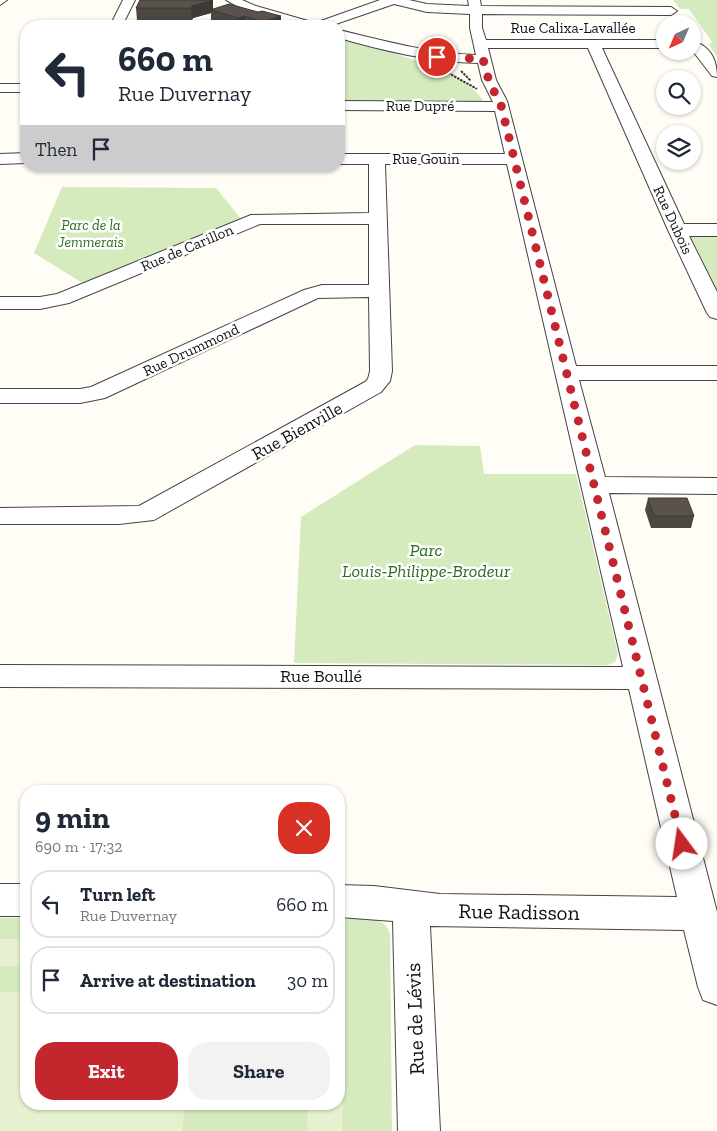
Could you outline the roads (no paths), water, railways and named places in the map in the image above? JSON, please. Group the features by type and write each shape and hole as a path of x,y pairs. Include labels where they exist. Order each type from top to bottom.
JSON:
{"street":[{"path":"119,20 129,0"},
{"path":"235,0 252,9 291,20"},
{"path":"267,0 268,4 315,20"},
{"path":"345,22 393,0 427,8 475,5 667,5"},
{"path":"475,5 476,28 483,59 490,85 497,96 514,159 717,987"},
{"path":"345,30 416,54 483,59"},
{"name":"Rue Calixa-Lavallée","path":"480,44 656,44"},
{"name":"Rue Dubois","path":"593,44 677,230 717,313"},
{"path":"701,49 717,73"},
{"path":"0,88 20,88"},
{"name":"Rue Dupré","path":"345,106 500,107"},
{"path":"0,159 20,158"},
{"name":"Rue Gouin","path":"345,159 514,159"},
{"name":"Rue Bienville","path":"0,516 119,516 145,514 370,390 379,381 381,375 377,159"},
{"name":"Rue de Carillon","path":"0,303 40,303 62,299 257,219 378,218"},
{"path":"677,230 717,230"},
{"name":"Rue Drummond","path":"0,396 80,396 97,393 311,294 326,291 379,292"},
{"path":"566,373 717,373"},
{"path":"595,485 717,486"},
{"name":"Rue Boullé","path":"0,676 641,678"},
{"path":"0,900 20,900"},
{"name":"Rue Radisson","path":"345,901 374,902 440,911 699,914"},
{"name":"Rue de Lévis","path":"411,906 419,1131"}],"park label":[{"name":"Parc de la Jemmerais","path":"91,234"},
{"name":"Parc Louis-Philippe-Brodeur","path":"426,560"}]}
